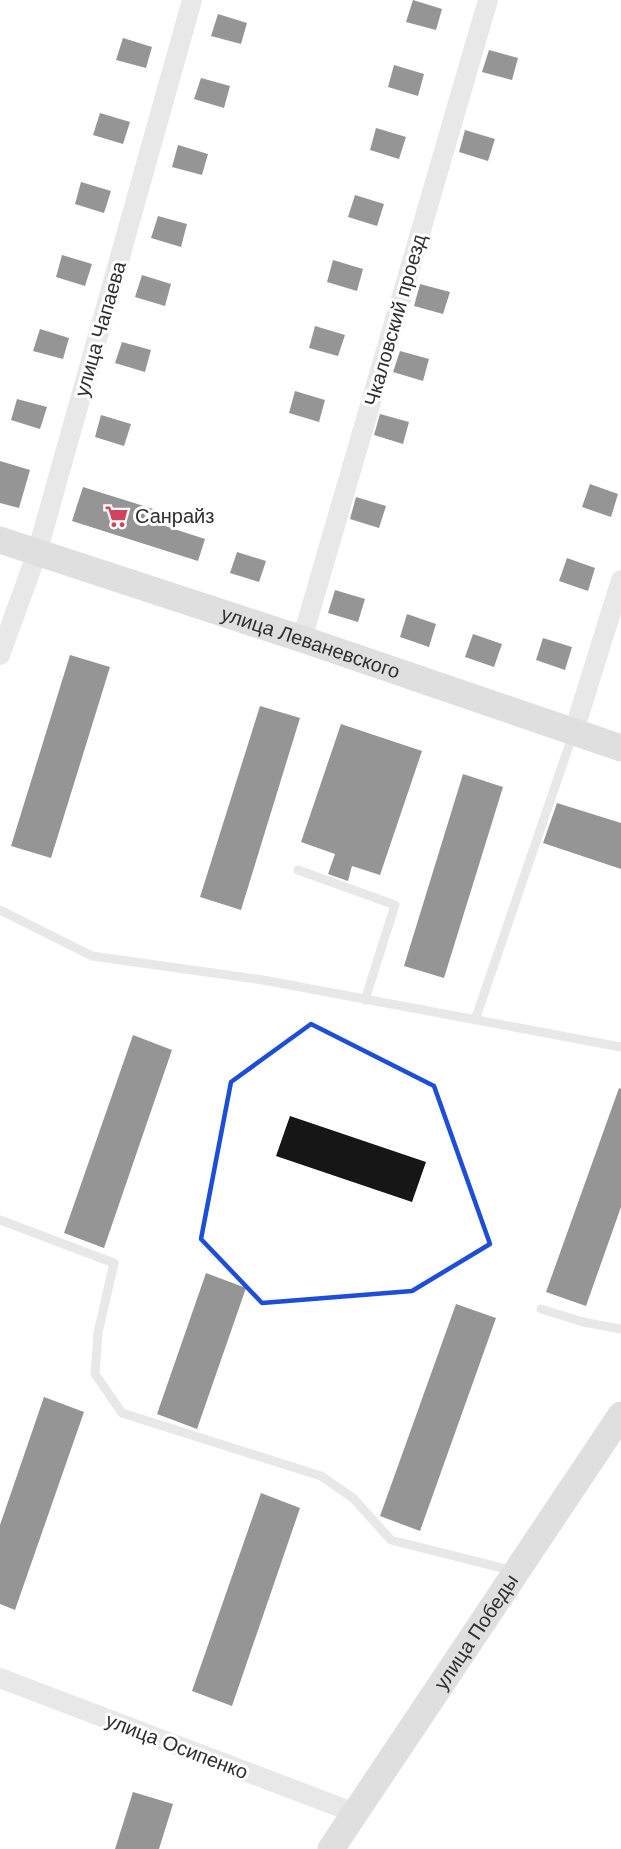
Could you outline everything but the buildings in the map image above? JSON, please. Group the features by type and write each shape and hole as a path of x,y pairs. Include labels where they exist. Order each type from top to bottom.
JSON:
{"street":[{"name":"улица Чапаева","path":"0,655 36,553 192,0"},
{"name":"Чкаловский проезд","path":"302,639 488,0"},
{"name":"улица Леваневского","path":"0,540 621,747"},
{"path":"574,732 621,580"},
{"name":"улица Победы","path":"331,1849 621,1415"},
{"name":"улица Осипенко","path":"0,1678 355,1813"}],"lane":[{"path":"476,1020 574,732"},
{"path":"298,870 395,905 365,1000"},
{"path":"0,909 92,956 263,980 621,1047"},
{"path":"0,1220 114,1263 98,1333 95,1374 122,1413 321,1476 353,1498 391,1540 516,1572"},
{"path":"541,1309 583,1322 621,1329"}],"highlighted area":[{"path":"311,1024 434,1086 490,1244 412,1291 262,1303 201,1239 231,1082"}],"place":[{"name":"Санрайз","path":"117,516"}]}
